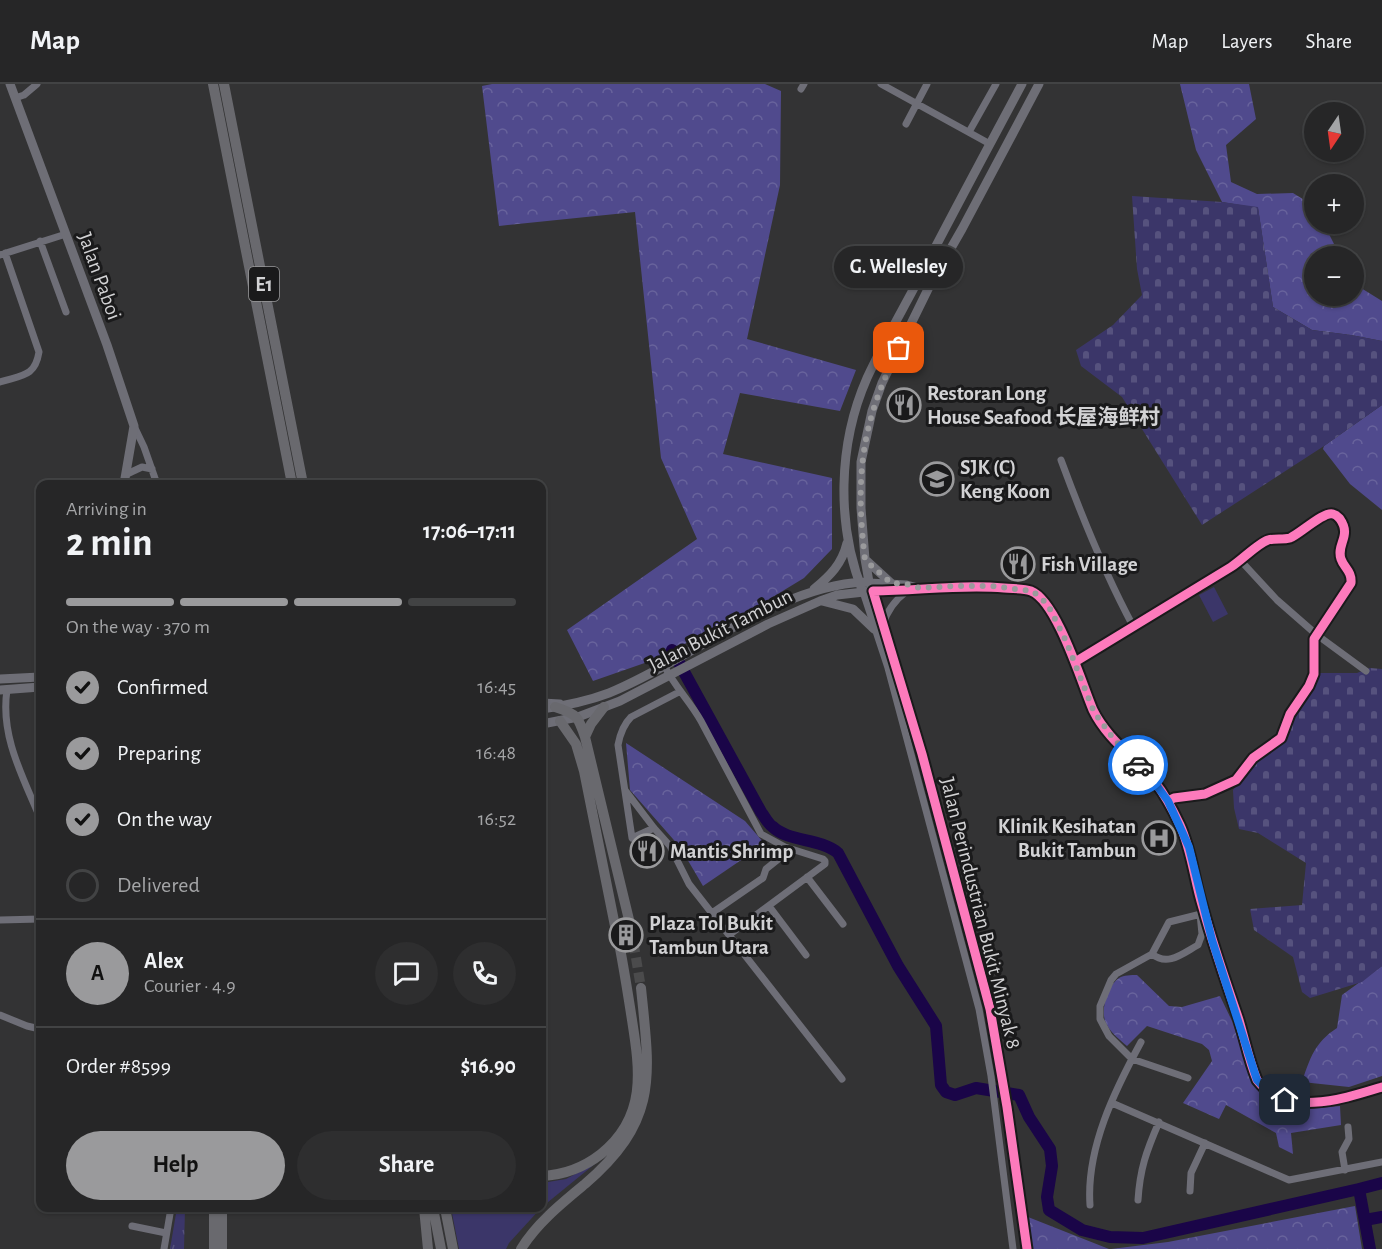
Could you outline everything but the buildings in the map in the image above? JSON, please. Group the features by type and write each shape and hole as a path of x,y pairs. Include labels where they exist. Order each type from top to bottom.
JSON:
{"highway":[{"name":"E1","path":"213,84 291,480"},
{"name":"E1","path":"224,84 302,480"},
{"path":"555,707 578,717 585,737 632,928"},
{"path":"585,737 591,724 604,707"},
{"path":"560,721 576,744 584,771 616,931"},
{"path":"546,1175 570,1171 597,1157 618,1136 632,1111 638,1090 638,1057 619,943"},
{"path":"521,1249 533,1231 603,1167 621,1147 637,1121 643,1103 647,1074 646,1021 641,988"},
{"path":"214,1212 214,1249"},
{"path":"222,1212 222,1249"},
{"path":"424,1212 428,1249"},
{"path":"435,1212 441,1249"},
{"path":"446,1212 453,1249"}],"main road":[{"name":"Jalan Paboi","path":"10,84 112,360 134,426 125,480"},
{"path":"861,587 848,537 844,478 857,404 888,336 1022,84"},
{"path":"871,586 861,524 861,462 866,433 882,383 931,283 1039,84"},
{"path":"810,593 830,576 839,564 848,537"},
{"path":"865,560 891,583"},
{"name":"Jalan Bukit Tambun","path":"546,708 608,693 756,617 810,593 829,586 871,586"},
{"name":"Jalan Bukit Tambun","path":"546,723 578,717 604,707 693,664 768,624 820,601 861,587"},
{"path":"820,601 853,609 878,627"},
{"path":"0,679 36,677"},
{"path":"3,690 36,687"}],"street":[{"path":"15,98 24,95 37,84"},
{"path":"881,84 990,144"},
{"path":"906,124 927,84"},
{"path":"969,132 996,84"},
{"path":"0,382 30,373 37,365 39,352 2,254 66,234"},
{"path":"40,241 66,312"},
{"path":"134,426 156,480"},
{"path":"1061,460 1112,587 1133,626"},
{"path":"127,474 142,467 153,469"},
{"path":"1075,662 1241,561 1267,541 1291,537 1302,532 1325,514 1338,516 1345,531 1341,558 1351,576 1351,583 1314,639 1314,674 1309,686 1290,714 1281,738 1253,758 1236,780 1205,794 1174,798 1168,801"},
{"path":"1241,561 1278,600 1317,635 1366,671"},
{"name":"Jalan Bukit Tambun","path":"871,586 891,583 920,588"},
{"name":"Jalan Perindustrian Bukit Minyak 8","path":"871,586 888,668 979,1009 991,1076 1012,1249"},
{"name":"Jalan Bukit Tambun","path":"871,586 907,591 920,588 991,586 1032,591 1048,605 1075,662 1094,712 1102,725 1154,782 1168,801 1189,847 1202,914 1254,1073 1266,1091 1285,1100 1312,1102 1345,1098 1382,1087"},
{"name":"Jalan Perindustrian Bukit Minyak 8","path":"861,587 897,666 990,1009 1008,1107 1026,1249"},
{"path":"878,627 896,600 907,591"},
{"path":"667,664 679,692 692,705 761,834 772,842 825,861 825,864 729,935"},
{"path":"3,690 2,711 8,742 36,808"},
{"path":"654,828 632,838 618,745 625,723 630,717 679,692"},
{"path":"546,702 568,703"},
{"path":"625,790 670,846 689,884 842,1080"},
{"path":"712,913 763,878 766,869 791,849"},
{"path":"807,877 843,924"},
{"path":"769,906 806,955"},
{"path":"1152,954 1162,960 1168,960 1198,945 1202,934 1202,914 1169,922 1152,954 1116,974 1100,1006 1100,1019 1109,1036 1132,1059 1188,1078"},
{"path":"0,920 36,919"},
{"path":"0,1015 36,1028"},
{"path":"1090,1205 1091,1169 1098,1141 1112,1103 1141,1042"},
{"path":"1112,1103 1289,1180 1382,1162"},
{"path":"1138,1200 1144,1158 1159,1122"},
{"path":"1345,1170 1342,1152 1349,1139 1348,1127"},
{"path":"1190,1191 1191,1173 1205,1143"},
{"path":"164,1249 170,1212"},
{"path":"132,1226 166,1233"}],"green space":[{"path":"492,84 765,84 781,91 780,185 747,339 856,370 840,411 740,393 723,454 832,478 832,549 804,578 738,618 659,658 593,681 567,630 697,539 661,458 635,212 499,226 482,86"},
{"path":"1180,84 1249,84 1256,119 1226,145 1231,182 1257,194 1293,193 1304,200 1304,234 1329,234 1335,246 1304,246 1304,306 1364,306 1364,290 1382,301 1382,341 1312,330 1273,307 1258,208 1222,202 1196,150"},
{"path":"1132,196 1222,202 1258,207 1273,307 1312,330 1382,341 1382,405 1324,446 1202,525 1122,397 1081,366 1076,350 1113,325 1142,295 1137,269"},
{"path":"1382,405 1382,510 1350,484 1323,449 1324,446"},
{"path":"1214,587 1228,614 1213,622 1199,595"},
{"path":"1370,668 1382,669 1382,966 1362,982 1310,998 1302,992 1293,957 1254,930 1250,909 1302,905 1306,863 1258,833 1239,829 1233,790 1261,755 1282,743 1294,716 1319,673 1357,673"},
{"path":"626,743 745,821 771,851 790,856 750,854 703,886 680,847 630,790"},
{"path":"1382,966 1382,1076 1349,1087 1302,1082 1314,1051 1323,1039 1337,1028 1342,995"},
{"path":"1137,975 1169,1006 1182,1007 1220,996 1232,1021 1251,1080 1263,1098 1259,1108 1268,1114 1276,1105 1317,1108 1340,1106 1341,1125 1291,1133 1293,1154 1279,1147 1276,1133 1226,1105 1219,1119 1183,1103 1212,1061 1209,1050 1202,1044 1147,1026 1127,1046 1111,1031 1105,1020 1104,1007 1111,987 1121,977"},
{"path":"596,1163 546,1204 546,1182 566,1179"},
{"path":"1355,1206 1362,1249 1111,1249 1168,1242"},
{"path":"176,1212 185,1212 184,1249 170,1249"},
{"path":"452,1212 537,1212 506,1249 459,1249"},
{"path":"1028,1217 1109,1249 1032,1249"}],"waterway":[{"path":"672,650 761,812 771,826 787,835 831,848 838,853 898,966 936,1026 941,1085 946,1092 955,1095 976,1088 1019,1095 1029,1117 1050,1149 1052,1166 1047,1197 1049,1210 1082,1230 1110,1237 1143,1238 1359,1189"},
{"path":"1370,1249 1359,1189 1382,1183"},
{"path":"1365,1220 1382,1217"}],"tunnel":[{"path":"631,928 641,988"}],"cycle path":[{"path":"1075,662 1231,567 1264,542 1271,539 1290,538 1329,514 1336,515 1340,519 1345,530 1340,554 1350,575 1351,583 1314,639 1314,674 1309,686 1290,714 1281,738 1253,758 1236,780 1205,794 1174,798 1168,801"},
{"path":"1027,1249 1007,1107 990,1009 922,754 873,591 988,587 1028,590 1041,598 1068,644 1099,720 1113,739 1155,782 1180,825 1211,936 1257,1080 1269,1092 1283,1099 1299,1102 1333,1100 1382,1087"}],"way so far":[{"path":"899,348 882,383 872,411 861,462 861,524 865,560 891,583 920,588 991,586 1032,591 1040,597 1048,605 1066,641 1094,712 1102,725 1138,765"}],"place":[{"name":"G. Wellesley","path":"899,348"},
{"name":"Restoran Long House Seafood 长屋海鲜村","path":"904,405"},
{"name":"SJK (C) Keng Koon","path":"937,479"},
{"name":"Fish Village","path":"1018,564"},
{"name":"Klinik Kesihatan Bukit Tambun","path":"1159,838"},
{"name":"Mantis Shrimp","path":"647,851"},
{"name":"Plaza Tol Bukit Tambun Utara","path":"626,935"}],"route":[{"path":"1138,765 1168,801 1189,847 1202,907 1257,1080 1266,1091 1285,1100"}]}
